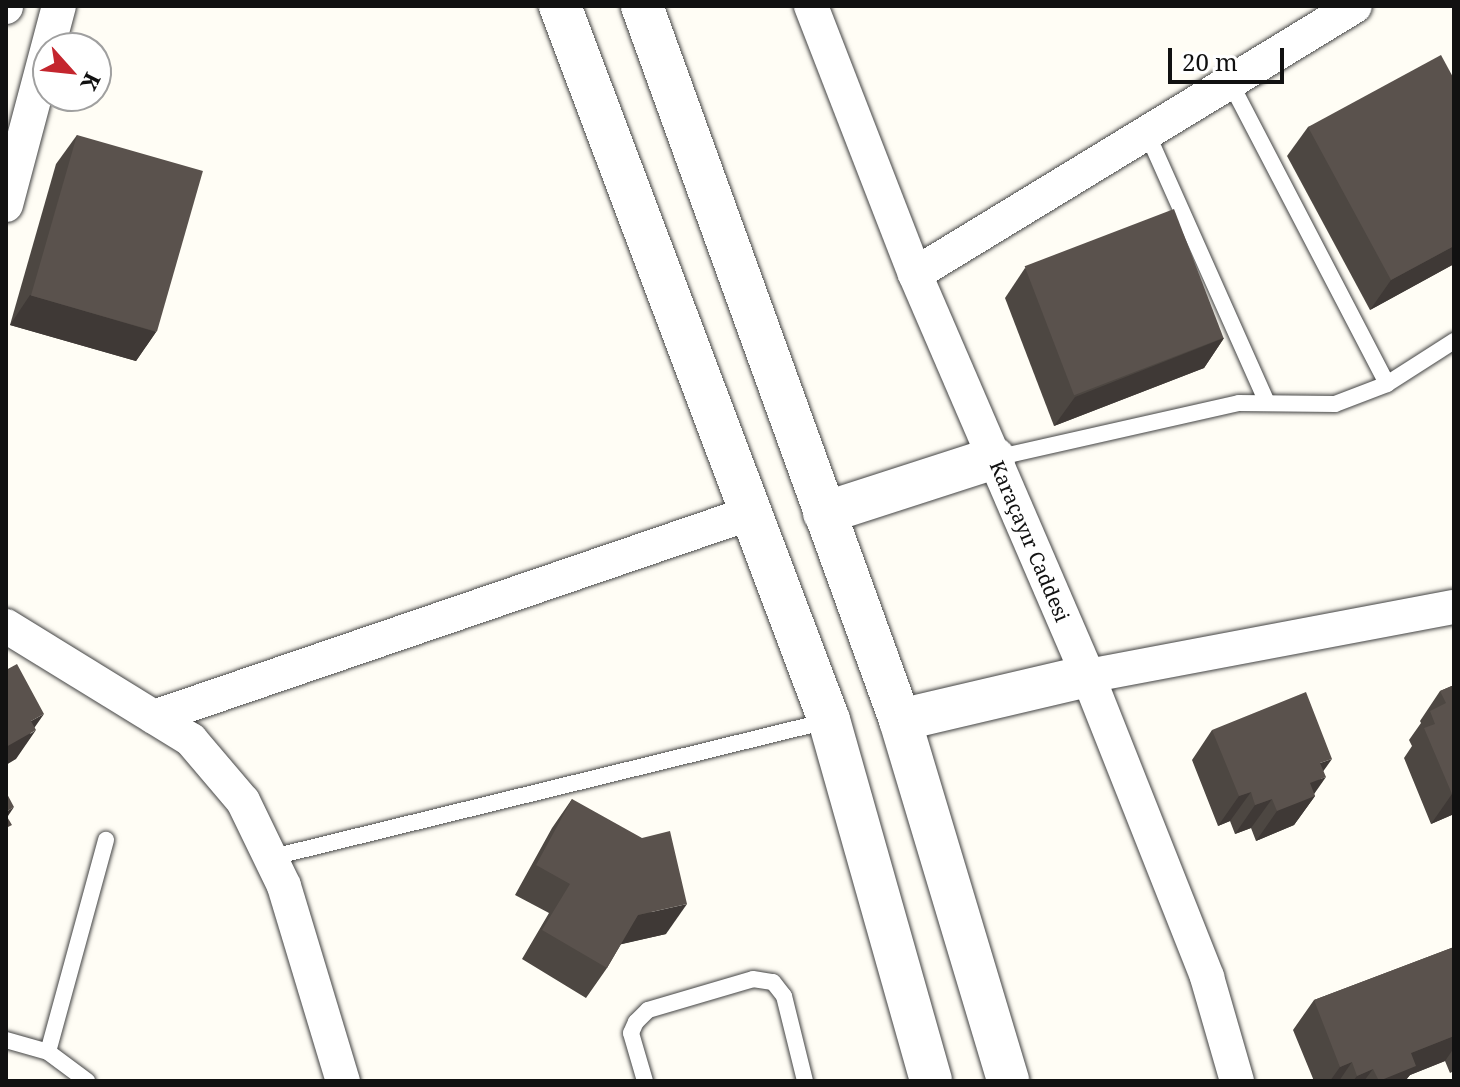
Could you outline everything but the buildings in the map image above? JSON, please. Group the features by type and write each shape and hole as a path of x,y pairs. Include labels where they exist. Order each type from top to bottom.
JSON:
{"street":[{"path":"6,205 59,6"},
{"path":"560,6 829,720 931,1081"},
{"path":"642,6 900,720 1008,1081"},
{"name":"Karaçayır Caddesi","path":"811,6 915,274 1088,676 1207,977 1237,1081"},
{"path":"915,274 1355,6"},
{"path":"824,513 994,458"},
{"path":"154,717 751,513"},
{"path":"900,720 1088,676 1454,607"},
{"path":"6,626 154,717 218,769 273,857 343,1081"}],"lane":[{"path":"1230,82 1387,384"},
{"path":"1147,133 1267,402"},
{"path":"994,458 1267,402 1315,408 1387,384 1454,341"},
{"path":"273,857 829,720"},
{"path":"48,1052 106,840"},
{"path":"645,1081 631,1033 636,1022 648,1010 753,979 773,982 784,996 805,1081"},
{"path":"6,1040 48,1052 87,1081"}]}
